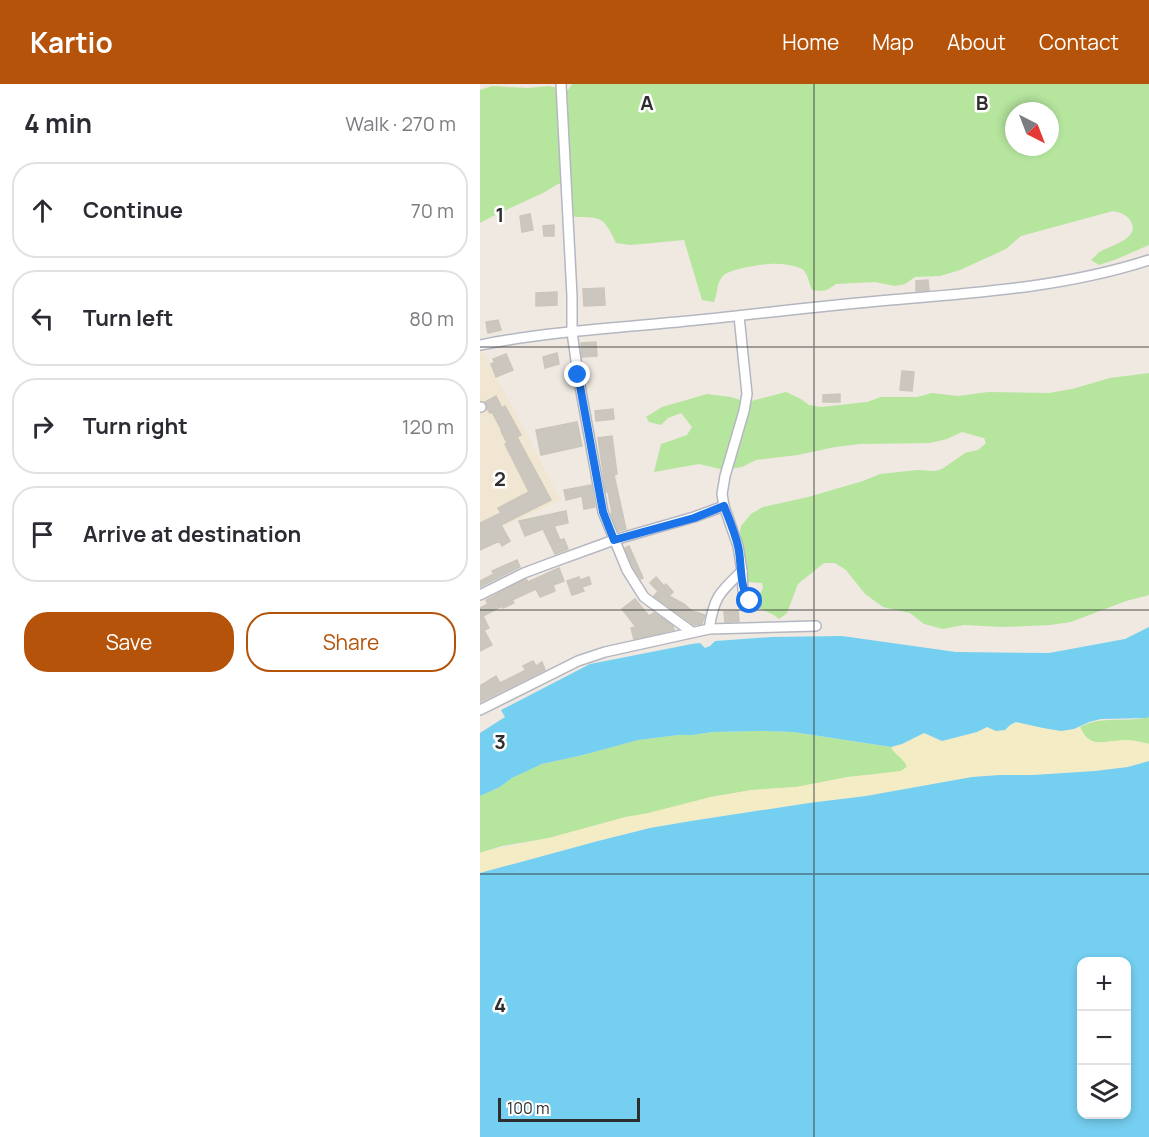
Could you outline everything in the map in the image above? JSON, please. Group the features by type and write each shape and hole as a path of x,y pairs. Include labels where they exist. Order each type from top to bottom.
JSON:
{"street":[{"path":"561,84 572,332 603,512 627,570 644,597 692,632"},
{"path":"480,345 513,338 995,291 1078,279 1149,261"},
{"path":"739,316 747,394 722,494 738,546 743,591 750,601 756,604"},
{"path":"480,595 524,573 614,540 694,518 724,506"},
{"path":"709,629 715,601 726,586 742,571"},
{"path":"480,710 568,666 605,652 709,629 816,626"}],"shaded area":[{"path":"480,350 561,500 480,537"}],"green space":[{"path":"572,84 1149,84 1149,245 1099,265 1091,260 1098,253 1127,238 1133,230 1127,216 1113,211 1021,236 1006,249 960,270 940,276 915,277 905,284 895,286 875,282 836,284 827,290 812,290 802,269 784,264 767,264 741,268 727,273 719,282 714,302 702,300 684,240 631,245 616,243 602,221 575,217 571,211 570,184 558,184 480,223 480,90 492,86 528,88 548,86 568,90"},
{"path":"1149,373 1149,595 1126,601 1071,622 1050,625 1004,627 964,625 943,629 924,624 910,613 883,607 865,594 846,570 835,563 824,563 798,584 787,613 779,619 759,608 757,600 763,588 762,583 748,582 740,532 741,526 751,514 763,507 808,497 880,474 942,469 965,453 978,450 986,443 984,438 962,432 930,443 860,444 835,447 798,455 756,460 742,467 724,470 699,464 654,472 661,444 687,435 692,427 681,413 668,418 661,425 649,422 646,417 662,407 707,394 747,402 786,392 809,405 821,407 867,402 881,397 917,397 932,393 958,396 988,392 1049,393 1110,378"},
{"path":"1149,717 1149,744 1137,741 1095,742 1087,738 1080,727 1097,721"},
{"path":"712,732 793,732 891,747 907,767 901,771 848,777 797,787 752,790 711,797 480,853 480,796 542,764 637,740"}],"sand":[{"path":"1016,722 1074,729 1080,727 1089,739 1099,743 1128,740 1149,744 1149,761 1128,767 1095,771 972,777 866,796 691,821 650,828 480,873 480,853 485,851 549,838 711,797 901,771 907,767 891,747 924,733 942,741 977,732 987,727 996,731"}],"water":[{"path":"1149,627 1149,717 1146,718 1101,719 1074,729 1061,731 1016,722 1005,730 996,731 987,727 977,732 942,741 924,733 891,747 793,732 712,732 679,735 638,740 542,764 480,796 480,733 505,717 501,710 590,664 692,644 700,643 705,648 715,641 772,637 842,636 956,652 1049,653 1125,639"},
{"path":"1149,761 1149,1137 480,1137 480,873 650,828 691,821 866,796 972,777 1095,771 1128,767"}],"building":[{"path":"530,214 533,230 522,232 520,216"},
{"path":"554,225 554,236 544,236 543,226"},
{"path":"928,280 929,290 916,291 916,281"},
{"path":"604,288 605,305 584,306 583,289"},
{"path":"557,292 557,305 536,306 536,293"},
{"path":"498,320 501,330 488,333 486,322"},
{"path":"596,342 597,356 582,357 581,343"},
{"path":"557,353 559,364 545,368 543,357"},
{"path":"506,354 513,370 496,377 491,364 495,362 493,359"},
{"path":"902,371 914,372 912,391 900,390"},
{"path":"840,394 840,402 823,402 823,395"},
{"path":"496,396 502,408 505,406 521,435 517,437 551,500 501,525 510,541 502,546 499,541 480,550 480,523 501,513 498,508 529,492 505,444 507,443 502,431 492,412 490,413 487,409 485,402"},
{"path":"613,409 614,419 596,421 595,411"},
{"path":"577,422 582,446 541,455 536,430"},
{"path":"612,436 617,474 614,475 626,529 618,531 611,514 608,492 606,492 598,438"},
{"path":"591,485 595,507 584,509 582,496 566,500 564,490"},
{"path":"566,511 568,523 554,526 560,540 564,539 568,549 555,554 543,529 525,536 519,521"},
{"path":"629,546 643,578 641,579 625,548"},
{"path":"517,560 520,567 480,587 480,581 494,574 492,571"},
{"path":"559,568 564,581 553,585 555,591 540,597 536,589 512,600 514,603 503,608 502,606 483,616 489,628 484,630 492,645 480,651 480,608 488,604 486,600 526,579 528,582"},
{"path":"579,577 580,580 589,577 591,584 582,587 584,591 572,595 567,581"},
{"path":"656,577 673,592 669,596 692,611 705,615 702,624 694,625 654,596 658,591 650,583"},
{"path":"635,599 649,616 654,613 673,626 674,630 634,639 631,628 636,627 622,609"},
{"path":"738,611 739,621 725,622 724,612"},
{"path":"533,661 536,666 542,662 545,670 480,702 480,686 496,676 500,683 526,670 523,666"}],"route":[{"path":"578,375 603,512 614,540 694,518 724,506 738,546 743,591 750,601"}]}
